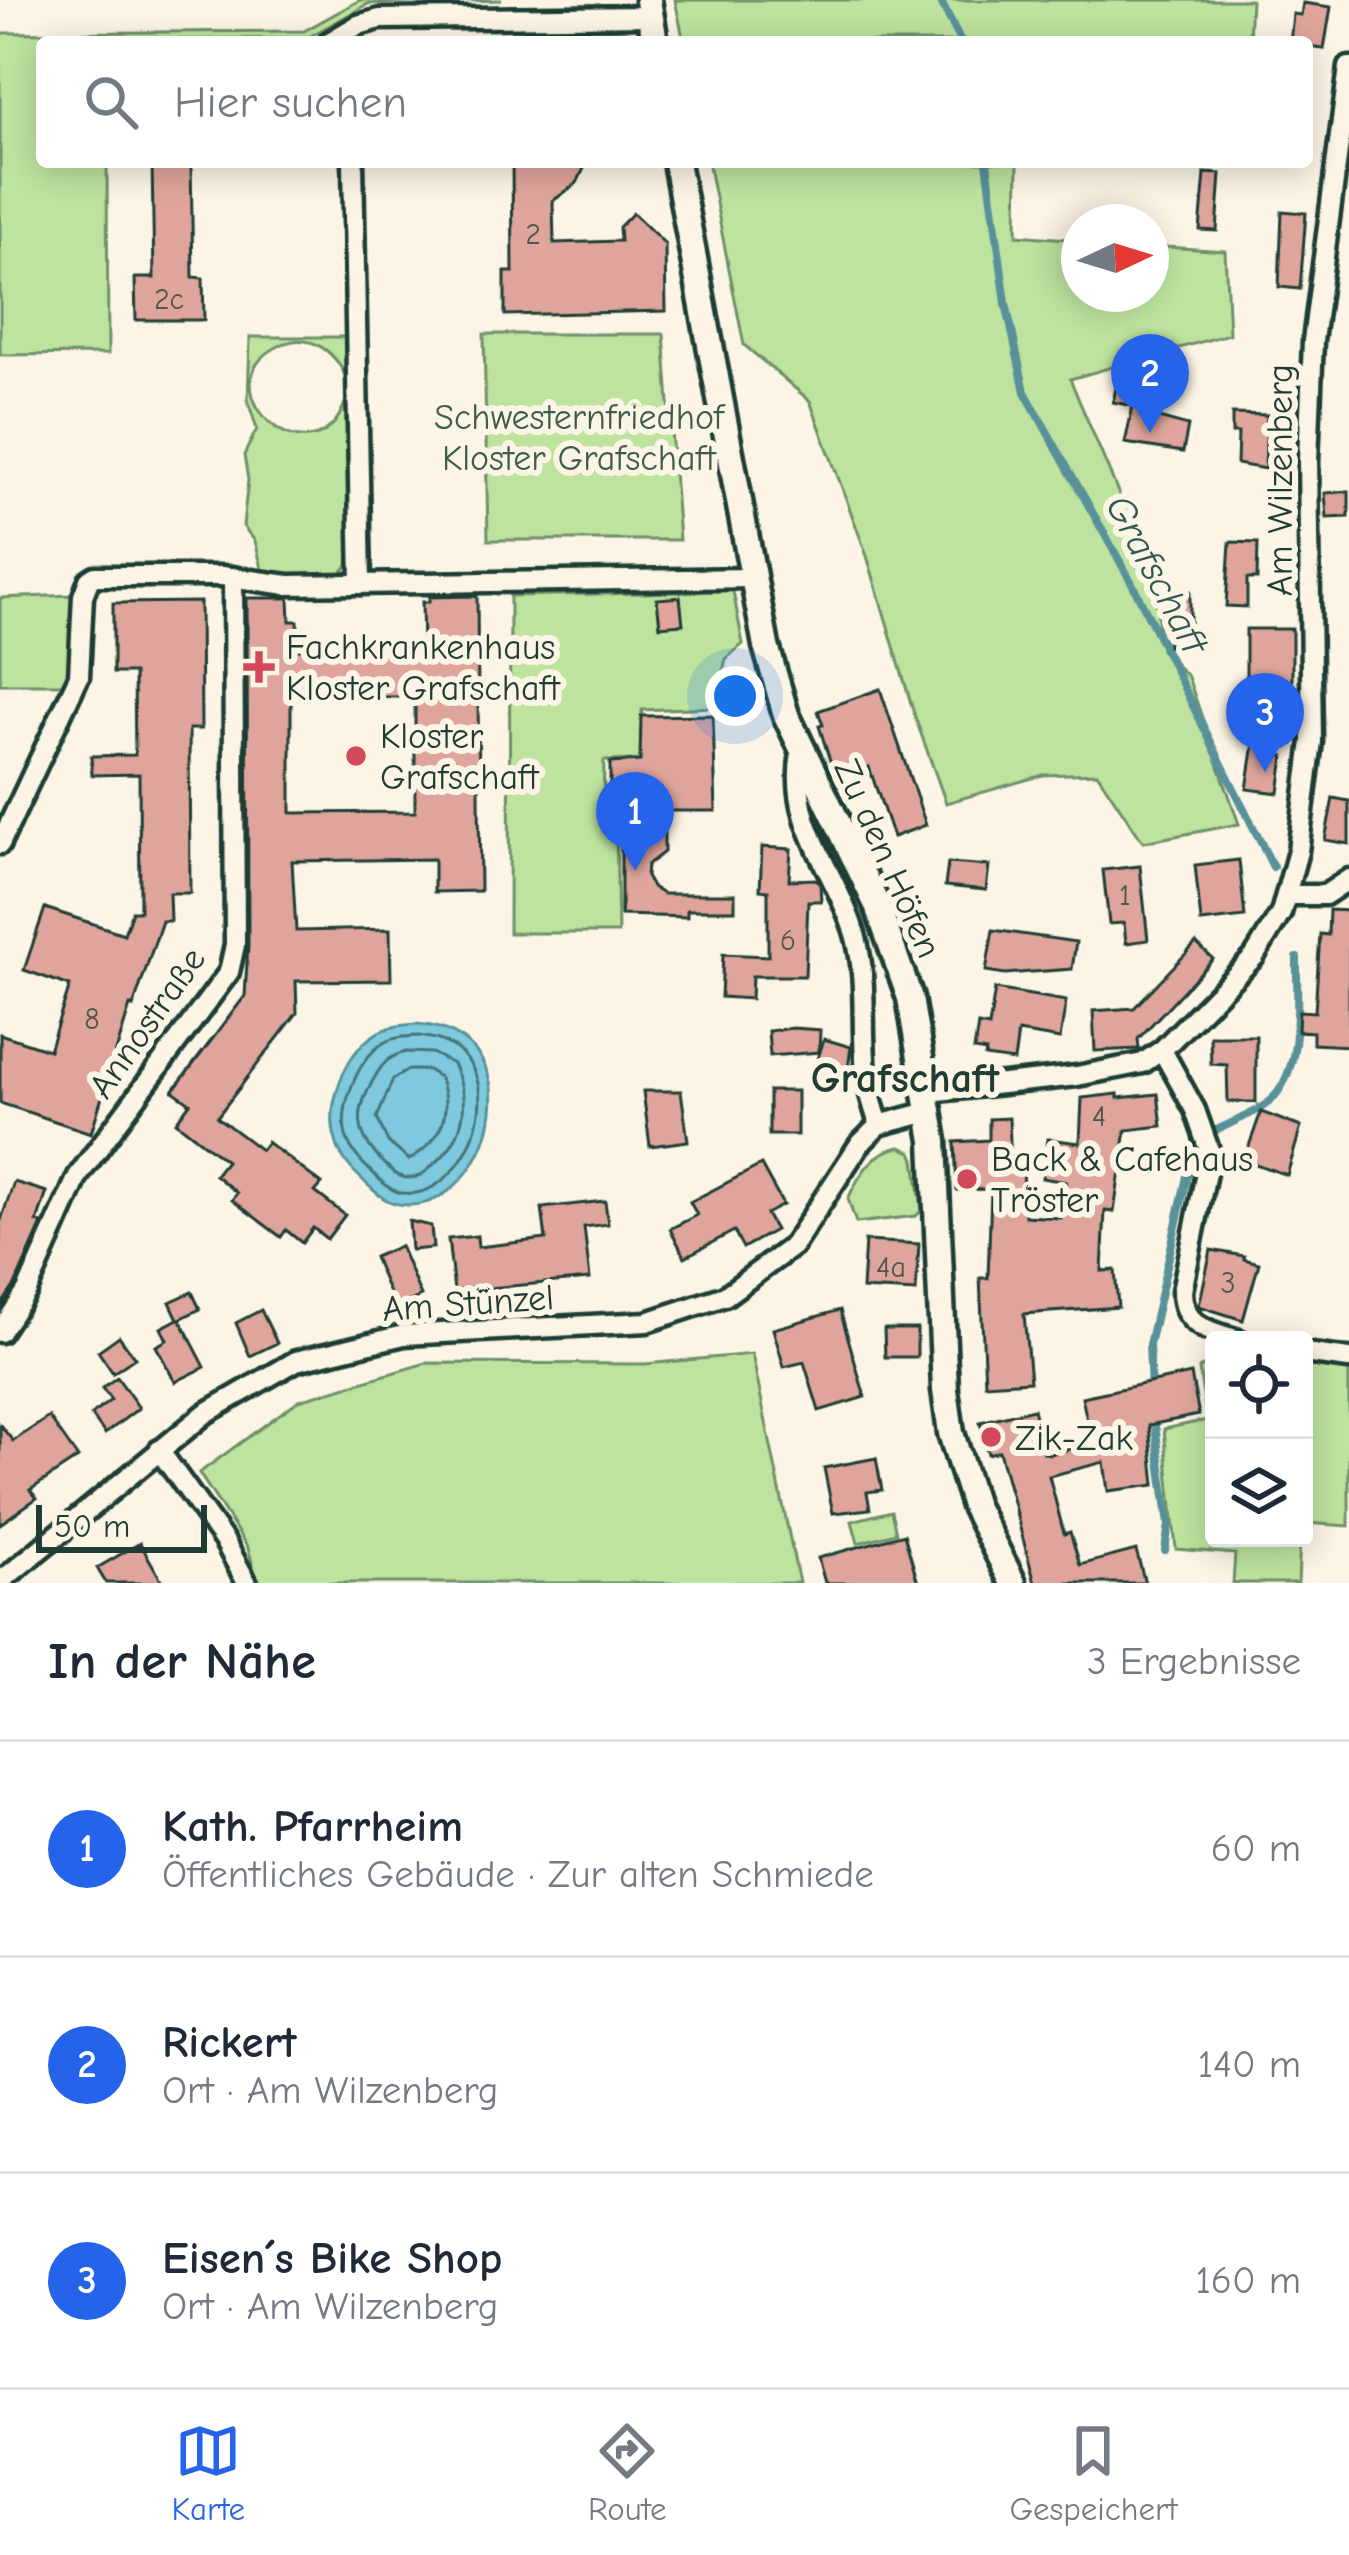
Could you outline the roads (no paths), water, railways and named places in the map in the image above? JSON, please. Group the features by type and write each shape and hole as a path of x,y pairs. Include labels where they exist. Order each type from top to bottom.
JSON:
{"street":[{"path":"353,36 380,20 650,8"},
{"name":"Am Wilzenberg","path":"930,1101 1143,1063 1162,1050 1254,957 1275,926 1298,851 1312,741 1308,461 1313,341 1349,67"},
{"path":"352,168 361,584"},
{"name":"Zu den Höfen","path":"677,168 752,578 779,694 899,958 930,1101 951,1433 974,1506 1012,1583"},
{"path":"0,844 80,676 83,596 89,580 118,575 233,577 288,585 752,578"},
{"name":"Annostraße","path":"0,1332 27,1291 78,1176 224,981 232,962 233,577"},
{"path":"802,752 797,777 802,815 859,950 866,1071 878,1125 930,1101"},
{"path":"1287,895 1324,896 1349,879"},
{"path":"1162,1050 1209,1148 1210,1165 1182,1300 1187,1317 1214,1331"},
{"name":"Am Stünzel","path":"0,1582 159,1450 249,1385 296,1361 418,1334 622,1325 701,1307 745,1284 794,1246 878,1125"},
{"path":"1313,1355 1349,1359"},
{"path":"159,1450 225,1541 247,1583"}],"water":[{"path":"418,1024 456,1035 480,1058 491,1087 490,1120 479,1152 461,1179 437,1198 402,1205 381,1197 349,1165 336,1141 333,1113 346,1068 363,1044 384,1030"}],"waterway":[{"name":"Grafschaft","path":"940,0 958,36"},
{"name":"Grafschaft","path":"988,168 1006,303 1025,392 1132,583 1273,867"},
{"name":"Grafschaft","path":"1151,1392 1149,1345 1195,1141 1262,1107 1286,1079 1296,1039 1297,958"},
{"name":"Grafschaft","path":"1154,1418 1169,1525 1165,1550"}],"place":[{"name":"Rickert","path":"1150,433"},
{"name":"Fachkrankenhaus Kloster Grafschaft","path":"259,667"},
{"name":"Kloster Grafschaft","path":"356,756"},
{"name":"Eisen´s Bike Shop","path":"1265,772"},
{"name":"Kath. Pfarrheim","path":"635,871"},
{"name":"Back & Cafehaus Tröster","path":"967,1179"},
{"name":"Zik-Zak","path":"991,1437"}],"district":[{"name":"Grafschaft","path":"905,1077"}],"park label":[{"name":"Schwesternfriedhof Kloster Grafschaft","path":"579,436"}]}
